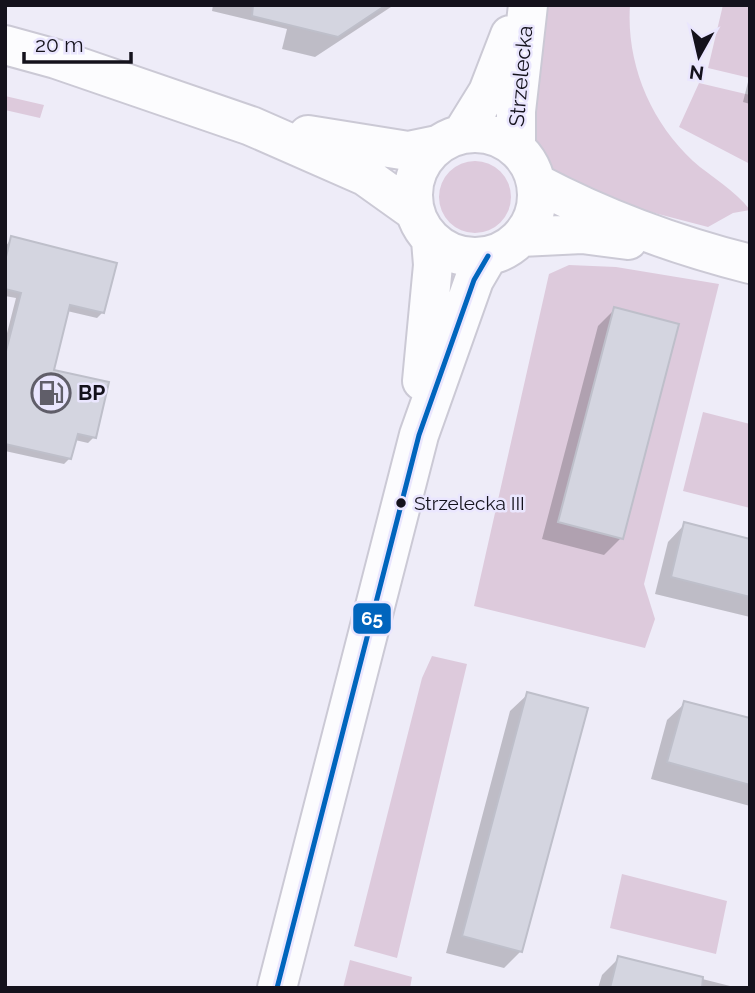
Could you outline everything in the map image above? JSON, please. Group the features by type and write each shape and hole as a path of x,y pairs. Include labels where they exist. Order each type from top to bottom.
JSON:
{"street":[{"name":"Strzelecka","path":"450,139 488,92 520,5"},
{"name":"Strzelecka","path":"516,147 517,97 528,5"},
{"path":"5,45 56,59 251,126 365,176 457,255 488,256 506,249 521,237 532,221 537,203 537,183 532,169 516,147 490,134 450,139 408,151 251,126"},
{"path":"5,60 56,59"},
{"path":"419,435 433,265 413,182 426,155 450,139"},
{"path":"537,183 590,212 696,249 750,264"},
{"path":"521,237 582,234 696,249"},
{"path":"277,988 364,640 419,435 474,280 488,256"}],"shaded area":[{"path":"547,5 630,5 632,48 637,69 644,90 664,128 693,161 730,190 750,210 733,213 708,227 570,191 545,166 528,131"},
{"path":"723,5 750,5 750,78 708,68"},
{"path":"699,83 750,95 750,164 679,127"},
{"path":"5,96 44,105 40,118 5,110"},
{"path":"475,161 495,167 505,177 511,197 505,217 495,227 475,233 455,227 445,217 439,197 445,177 455,167"},
{"path":"569,265 616,267 719,284 644,584 655,619 645,648 474,606 549,274"},
{"path":"703,412 750,424 750,508 683,491"},
{"path":"432,656 467,664 397,958 354,946 422,678"},
{"path":"622,874 727,901 716,954 610,928"},
{"path":"350,960 412,977 410,988 343,988"}],"building":[{"path":"253,5 386,5 338,37 252,16"},
{"path":"11,236 117,263 104,313 70,305 54,370 109,382 96,438 78,434 71,459 5,444 5,355 21,293 5,289 5,261"},
{"path":"614,307 679,324 623,539 558,522"},
{"path":"684,522 750,539 750,597 671,577"},
{"path":"527,692 588,708 522,952 462,936"},
{"path":"684,701 750,718 750,785 667,762"},
{"path":"618,956 703,977 702,988 610,988"}],"transit line":[{"name":"65","path":"277,988 419,435 474,280 488,256"}],"place":[{"name":"BP","path":"51,393"},
{"name":"Strzelecka III","path":"401,503"}]}
